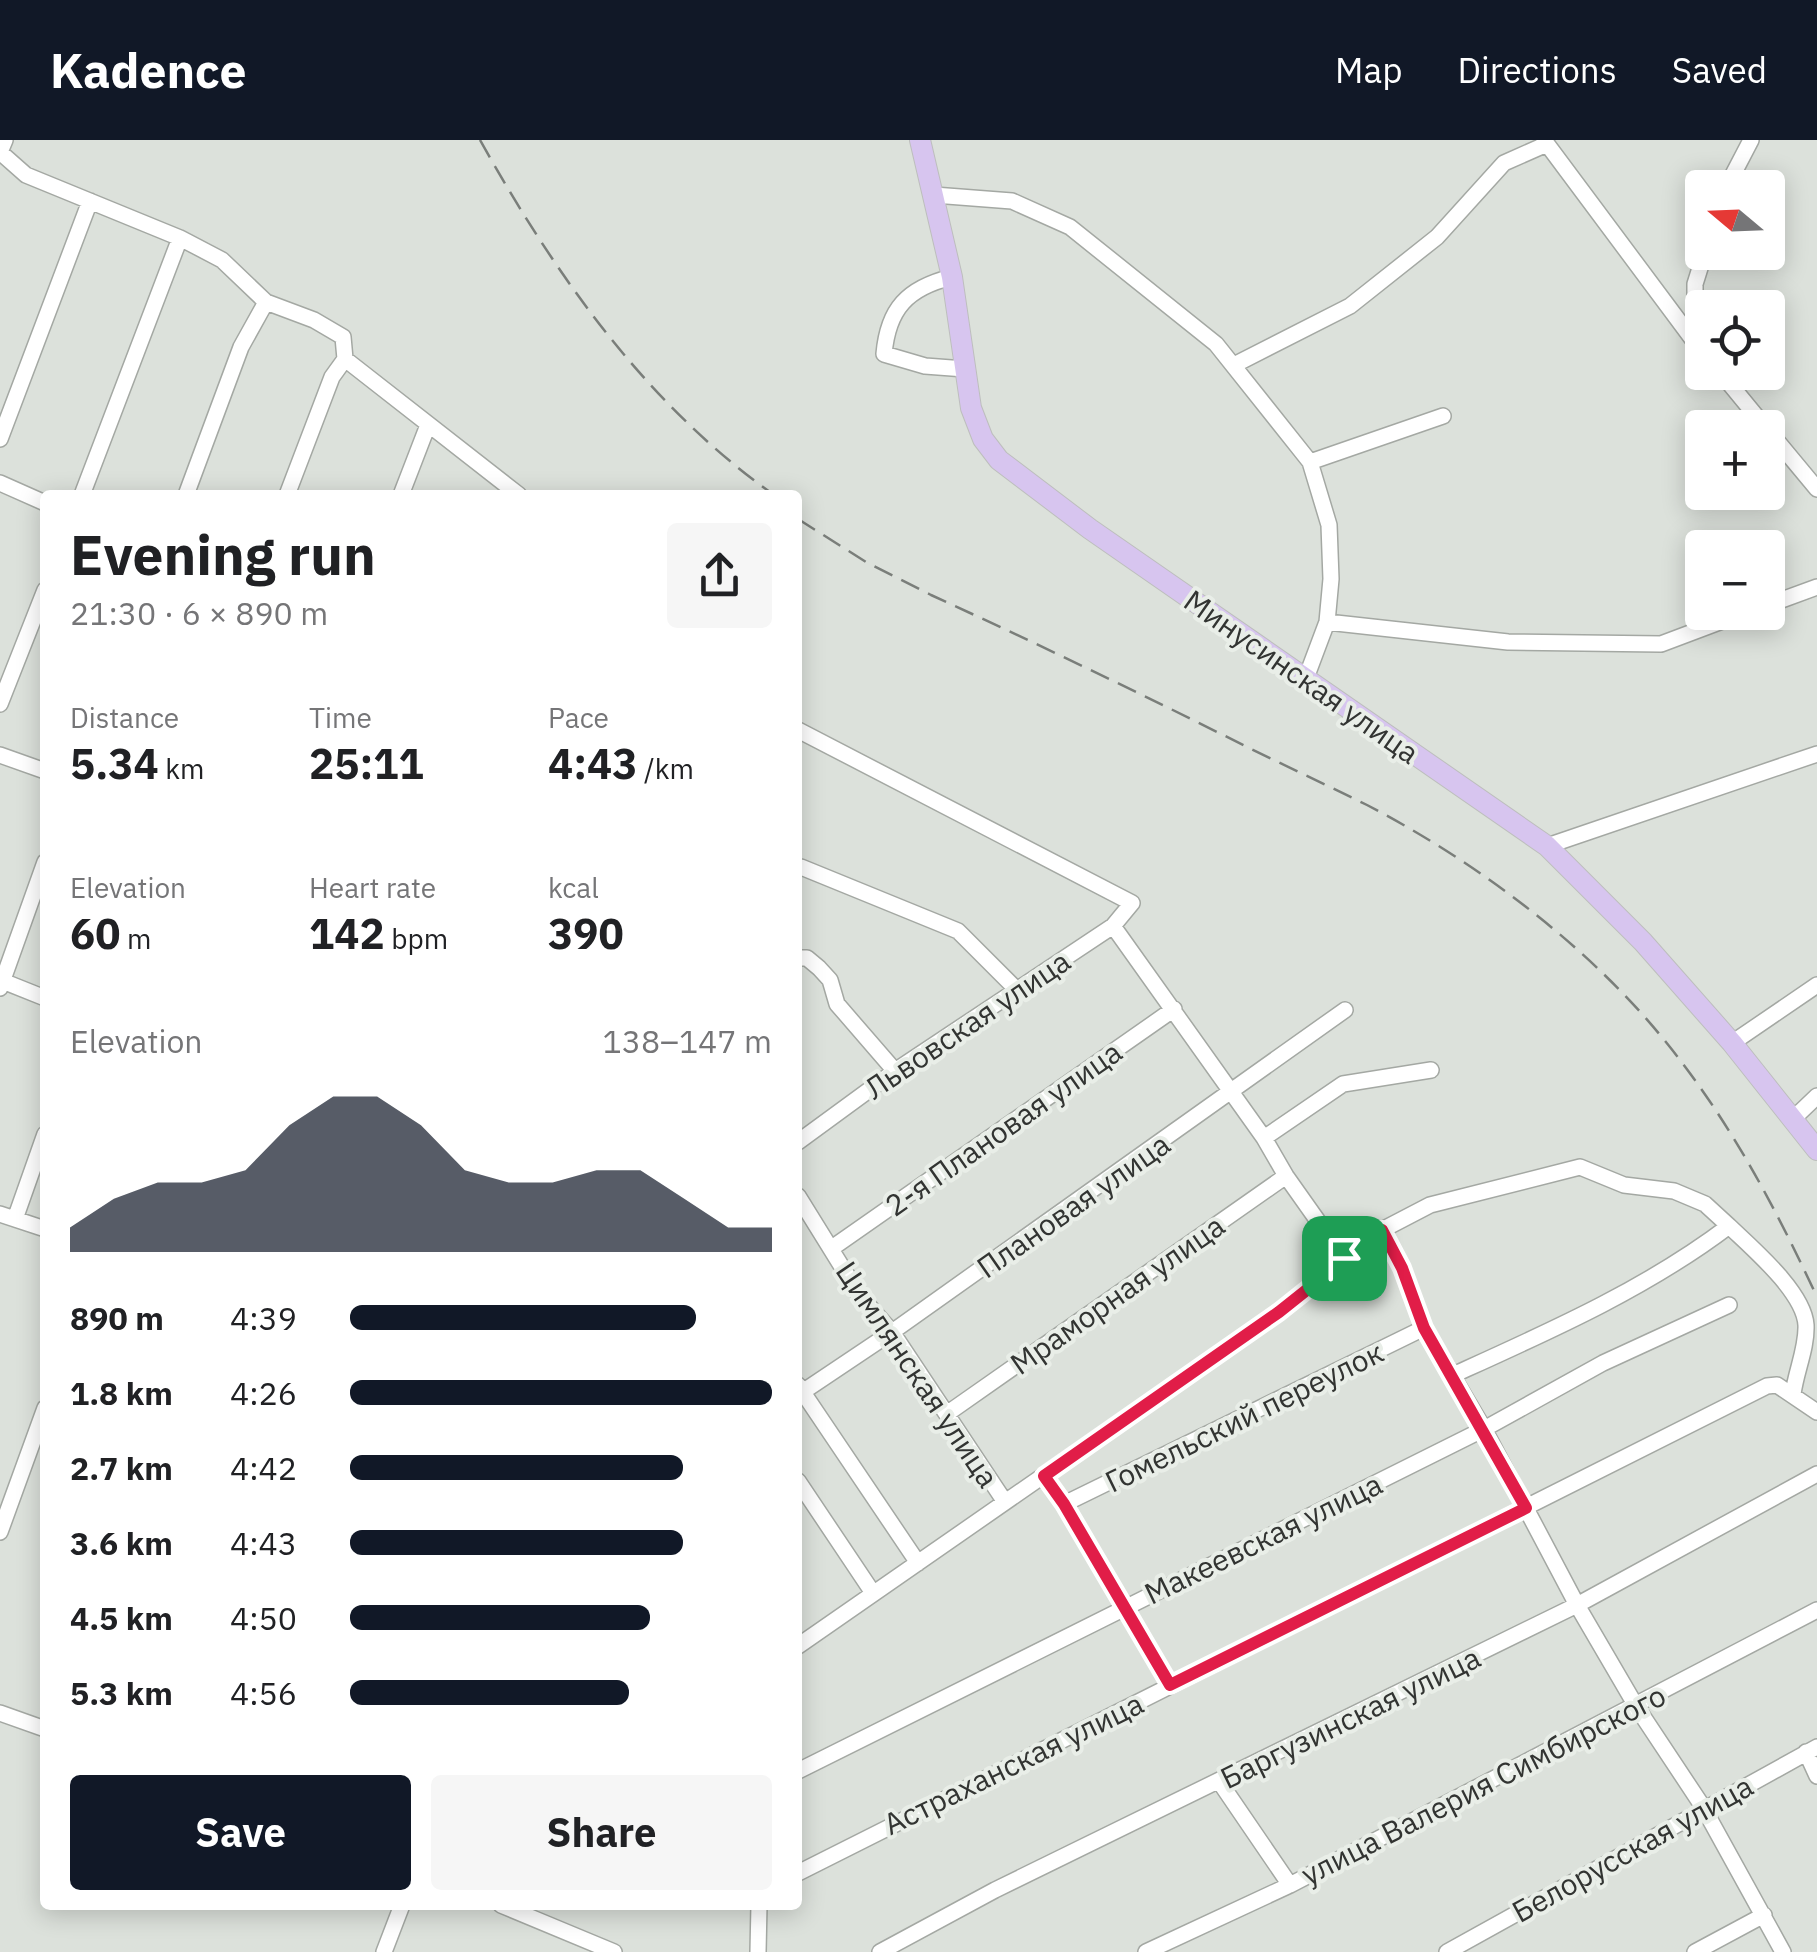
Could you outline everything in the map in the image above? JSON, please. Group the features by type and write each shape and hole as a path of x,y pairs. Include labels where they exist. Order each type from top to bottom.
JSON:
{"main road":[{"name":"Минусинская улица","path":"920,140 952,277 971,408 984,439 1019,478 1547,846 1643,942 1732,1042 1817,1150"}],"street":[{"path":"5,140 0,152 26,175 180,238 222,260 266,302 314,320 343,337 345,359 332,377 289,490"},
{"path":"1735,170 1751,140"},
{"path":"1234,366 1350,306 1437,236 1504,163 1546,142 1685,329"},
{"path":"934,195 1012,201 1070,228 1204,332 1310,462 1328,525 1331,580 1327,622 1306,678"},
{"path":"0,440 90,201"},
{"path":"84,490 180,238"},
{"path":"952,277 928,282 900,305 886,325 884,354 925,366 965,369"},
{"path":"188,490 239,353 266,302"},
{"path":"345,359 512,490"},
{"path":"1735,390 1751,410"},
{"path":"1310,462 1443,416"},
{"path":"403,490 428,425"},
{"path":"1785,450 1817,488"},
{"path":"0,483 40,501"},
{"path":"1785,599 1817,587"},
{"path":"0,704 40,603"},
{"path":"1327,622 1508,642 1661,644 1698,630"},
{"name":"Львовская улица","path":"802,732 1132,903 1113,926 802,1139"},
{"path":"1547,846 1817,754"},
{"path":"0,755 40,768"},
{"path":"802,867 958,931 1016,989"},
{"path":"40,876 1,983 40,996"},
{"path":"1113,926 1344,1258"},
{"path":"802,958 820,968 830,980 837,1004 896,1072"},
{"path":"1732,1042 1817,985"},
{"name":"2-я Плановая улица","path":"832,1248 1174,1009"},
{"name":"Плановая улица","path":"802,1388 892,1332 1346,1010"},
{"path":"1264,1138 1343,1084 1431,1070"},
{"path":"1794,1118 1817,1096"},
{"path":"40,1145 8,1216 40,1227"},
{"path":"802,1643 1279,1312 1382,1230 1430,1204 1580,1167 1624,1184 1674,1191 1706,1204 1767,1263 1795,1297 1806,1321 1794,1394 1817,1412"},
{"name":"Мраморная улица","path":"948,1413 1286,1176"},
{"name":"Цимлянская улица","path":"802,1202 860,1296 892,1332 1005,1502"},
{"path":"1453,1375 1561,1327 1696,1252 1730,1226"},
{"path":"1382,1230 1402,1268 1424,1328 1484,1429 1577,1605 1636,1706 1703,1807 1783,1952"},
{"name":"Макеевская улица","path":"802,1770 1484,1429 1603,1363 1728,1305"},
{"name":"Гомельский переулок","path":"1064,1504 1424,1328"},
{"name":"Астраханская улица","path":"802,1871 1768,1386 1777,1385 1794,1394"},
{"path":"802,1394 918,1563"},
{"path":"0,1532 40,1422"},
{"name":"Баргузинская улица","path":"880,1952 995,1890 1577,1605 1817,1474"},
{"path":"1044,1476 1170,1685"},
{"path":"802,1487 873,1593"},
{"name":"улица Валерия Симбирского","path":"1146,1952 1290,1885 1817,1610"},
{"path":"0,1712 40,1727"},
{"path":"1811,1749 1817,1776"},
{"name":"Белорусская улица","path":"1448,1952 1811,1749"},
{"path":"1220,1782 1290,1885"},
{"path":"384,1952 400,1910"},
{"path":"512,1910 614,1952"},
{"path":"758,1952 759,1910"},
{"path":"1694,1952 1764,1915"}],"railway":[{"path":"480,140 540,240 608,334 685,420 768,490"},
{"path":"802,522 866,562 931,595 1367,805 1442,848 1514,898 1614,984 1696,1081 1740,1150 1817,1297"}],"route":[{"path":"1382,1230 1402,1268 1424,1328 1526,1508 1170,1685 1044,1476 1279,1312 1344,1258 1382,1230"}]}
